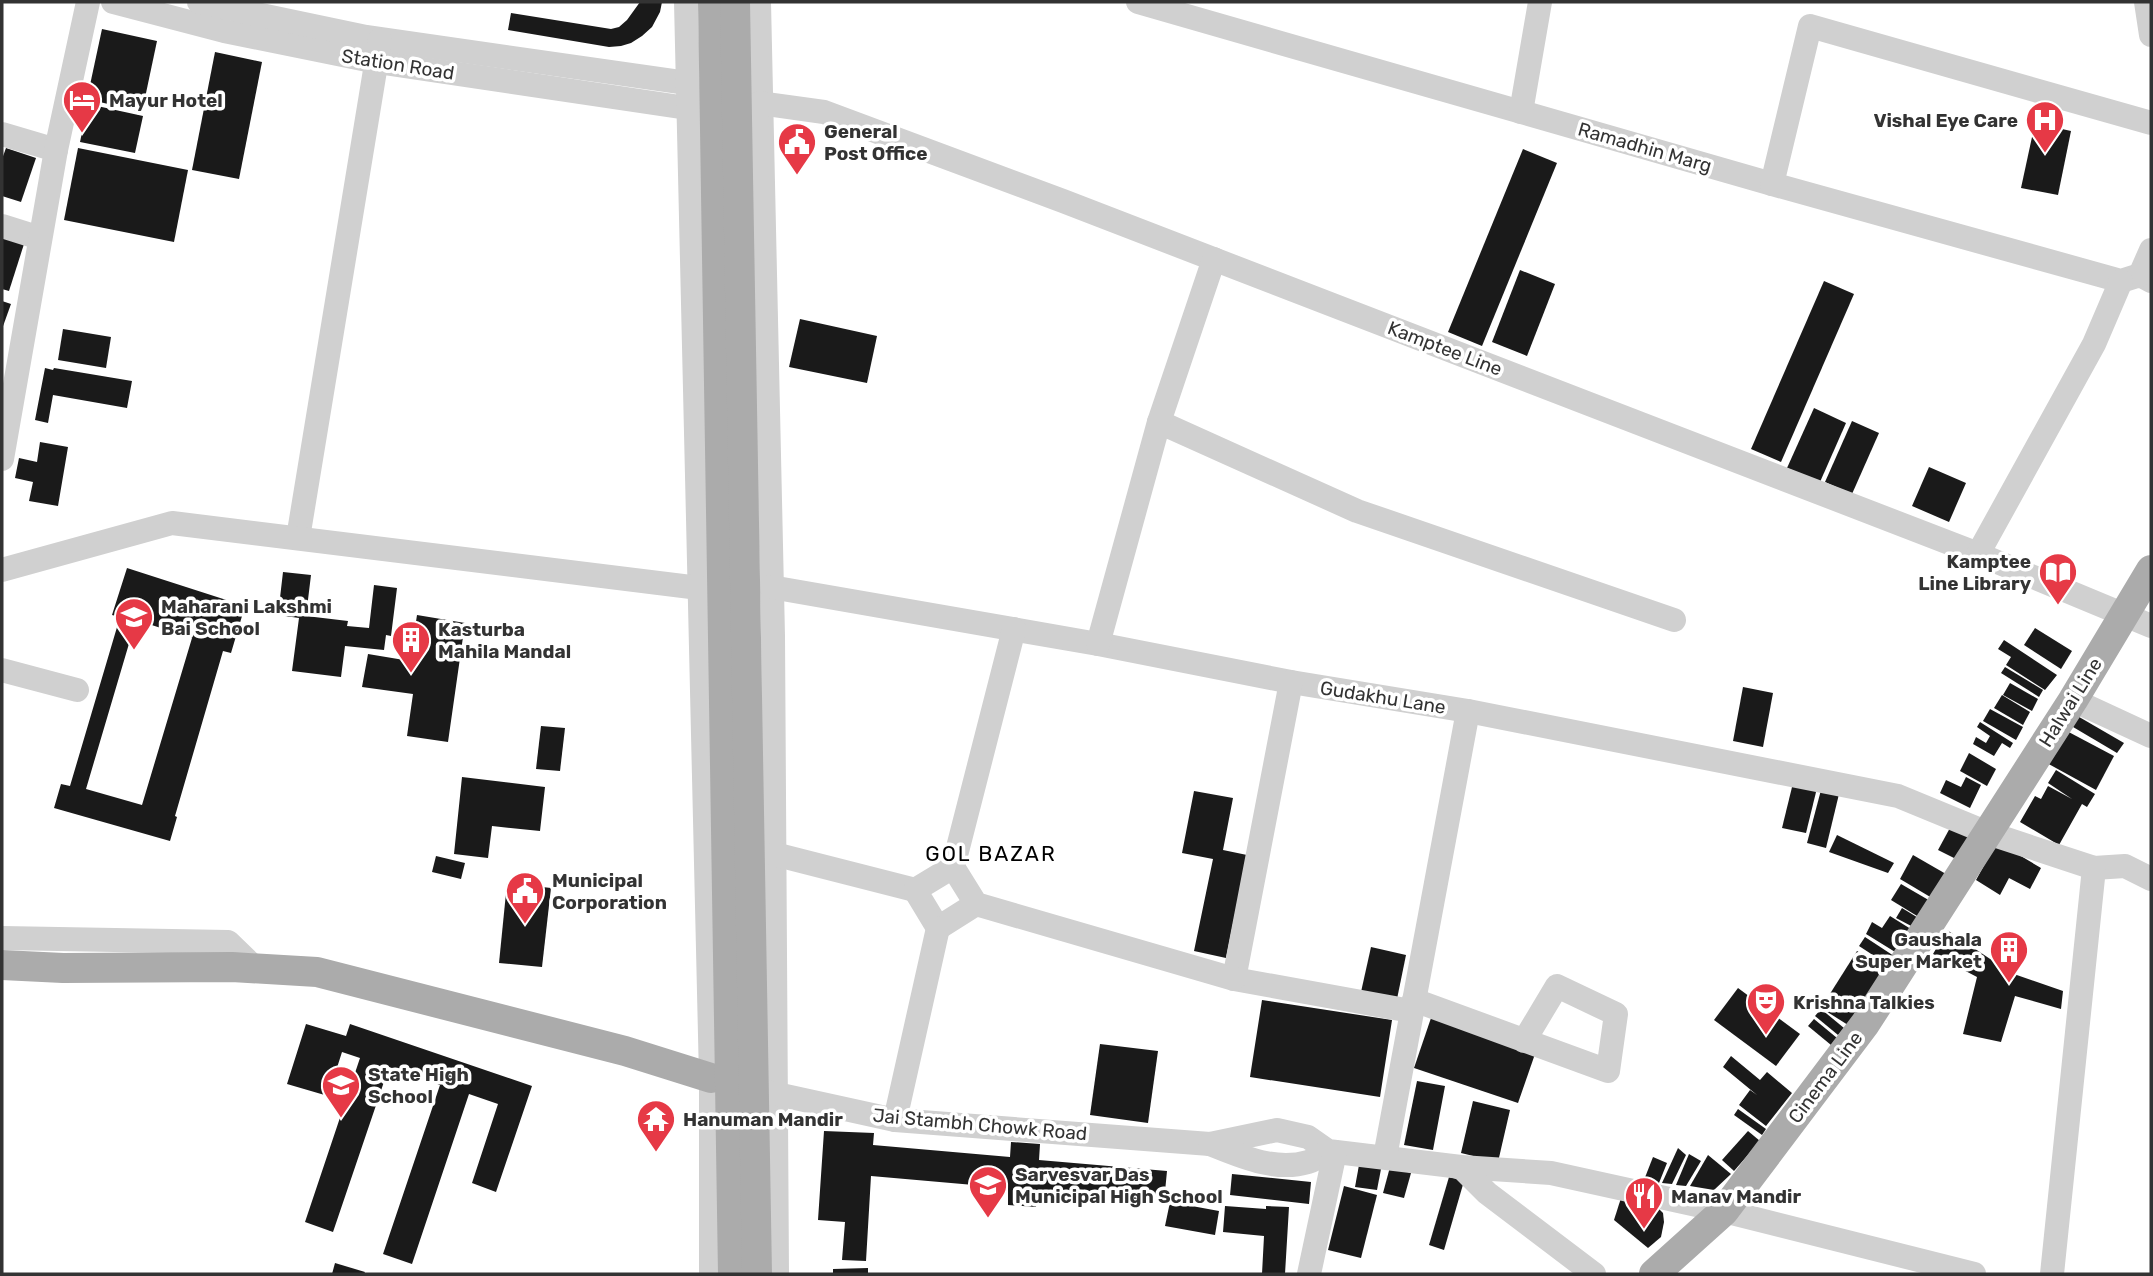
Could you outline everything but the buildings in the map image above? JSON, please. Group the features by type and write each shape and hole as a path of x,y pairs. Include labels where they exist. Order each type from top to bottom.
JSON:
{"main road":[{"path":"713,2 733,1274"},
{"path":"735,2 757,1274"},
{"name":"Halwai Line","path":"1988,833 2073,700 2151,570"},
{"name":"Cinema Line","path":"1654,1274 1724,1210 1865,1024 1988,833"},
{"path":"2,965 63,968 243,968 317,972 625,1051 711,1078"}],"street":[{"path":"2,459 56,150 88,2"},
{"name":"Station Road","path":"113,2 227,14 379,51 687,96"},
{"name":"Station Road","path":"199,2 227,14"},
{"path":"686,2 711,1078 711,1274"},
{"path":"759,2 771,587 776,1274"},
{"name":"Ramadhin Marg","path":"1138,2 1772,184 2138,279"},
{"path":"1521,112 1540,2"},
{"path":"2146,2 2151,36"},
{"path":"1772,184 1810,26 2151,123"},
{"path":"298,538 379,51"},
{"name":"Kamptee Line","path":"760,103 824,112 1214,259 1978,554 2151,626"},
{"path":"2,134 56,150"},
{"path":"2,226 40,238"},
{"path":"1978,554 2094,344 2138,279 2151,250"},
{"path":"1098,644 1159,422 1214,259"},
{"path":"1159,422 1357,511 1674,620"},
{"path":"2,570 172,523 699,588"},
{"name":"Gudakhu Lane","path":"771,587 1098,644 1290,682 1468,711 1898,796 1988,833 2094,868 2125,866 2151,878"},
{"path":"915,890 953,867 1014,629"},
{"path":"2,670 77,690"},
{"path":"1234,979 1290,682"},
{"path":"2073,700 2151,736"},
{"path":"1385,1157 1468,711"},
{"path":"774,854 915,890 938,928 895,1120"},
{"path":"953,867 976,904 1234,979 1413,1005 1524,1041"},
{"path":"2052,1274 2094,868"},
{"path":"938,928 976,904"},
{"path":"2,938 228,942 243,968"},
{"name":"Jai Stambh Chowk Road","path":"711,1078 775,1095 895,1120 1210,1144 1277,1130 1308,1137 1331,1152 1461,1167 1550,1173 1724,1210 1974,1274"},
{"name":"Jai Stambh Chowk Road","path":"1210,1144 1241,1156 1277,1165 1308,1162 1331,1152"},
{"path":"1310,1274 1331,1152"},
{"path":"1461,1167 1487,1193 1594,1274"}],"place":[{"name":"Mayur Hotel","path":"82,134"},
{"name":"Vishal Eye Care","path":"2045,154"},
{"name":"General Post Office","path":"797,176"},
{"name":"Kamptee Line Library","path":"2058,606"},
{"name":"Maharani Lakshmi Bai School","path":"134,651"},
{"name":"Kasturba Mahila Mandal","path":"411,674"},
{"name":"Municipal Corporation","path":"525,925"},
{"name":"Gaushala Super Market","path":"2009,984"},
{"name":"Krishna Talkies","path":"1766,1036"},
{"name":"State High School","path":"341,1119"},
{"name":"Hanuman Mandir","path":"656,1153"},
{"name":"Sarvesvar Das Municipal High School","path":"988,1219"},
{"name":"Manav Mandir","path":"1644,1230"}],"district":[{"name":"GOL BAZAR","path":"991,854"}]}
